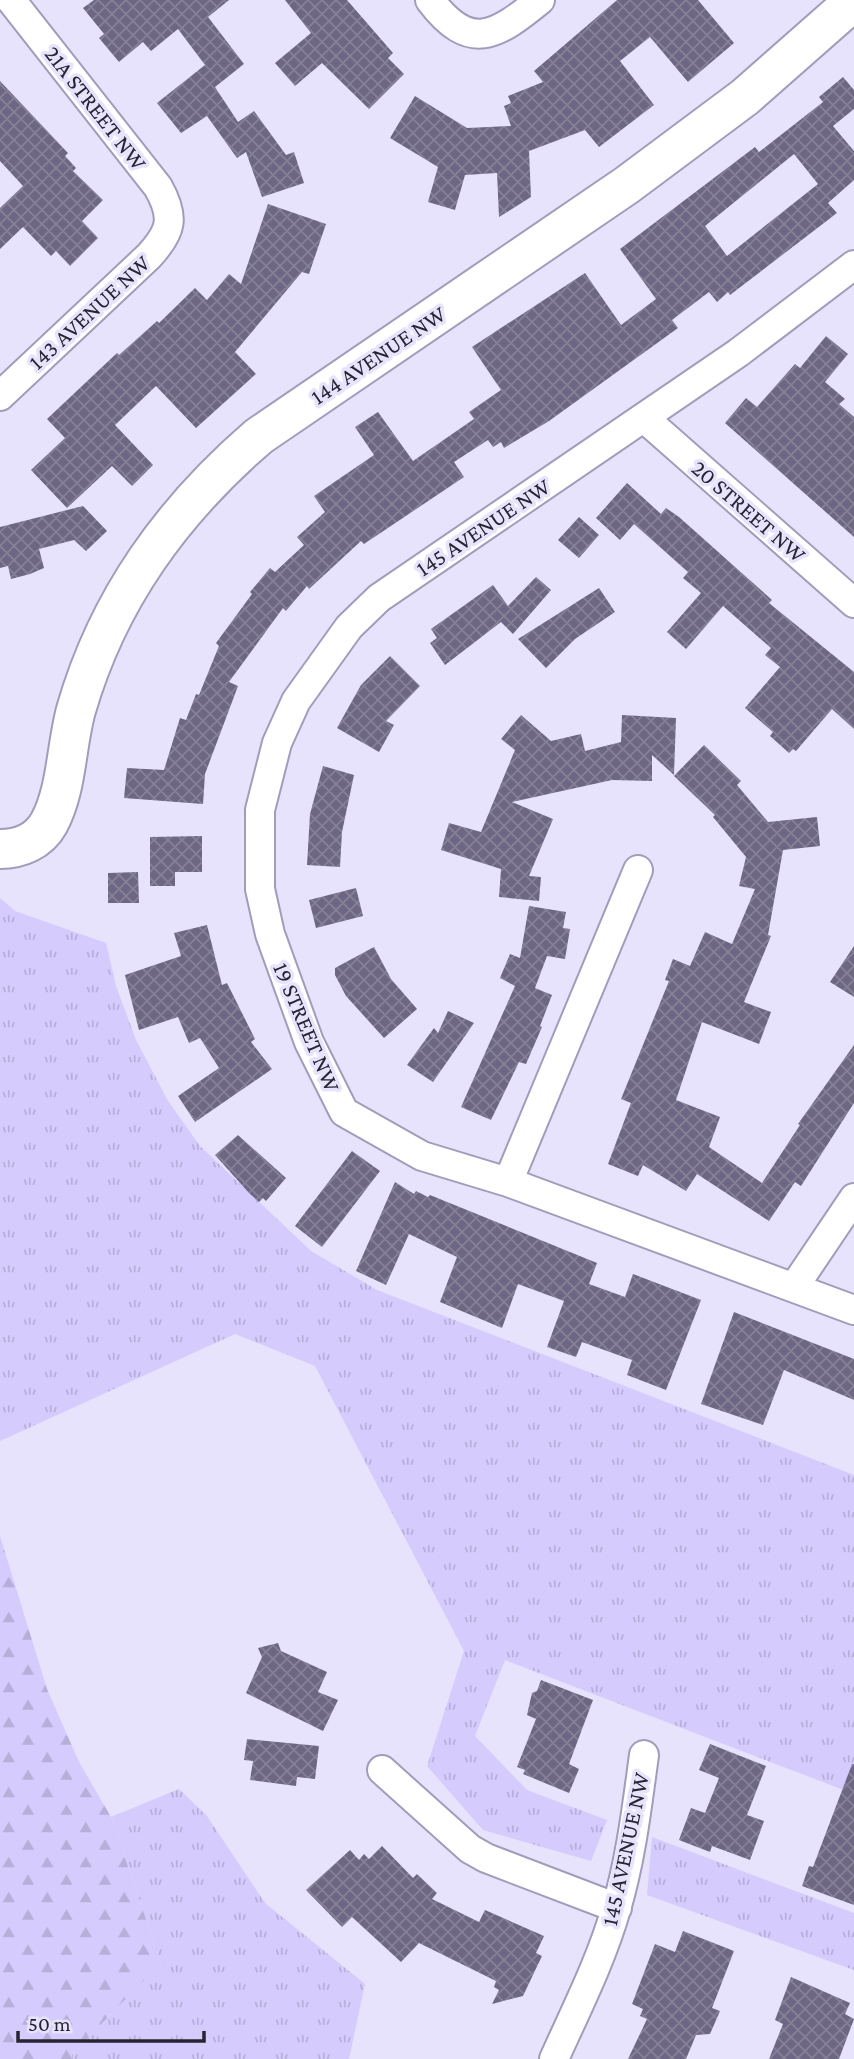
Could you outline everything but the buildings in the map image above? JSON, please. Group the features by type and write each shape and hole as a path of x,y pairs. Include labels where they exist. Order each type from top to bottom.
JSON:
{"street":[{"name":"21A STREET NW","path":"11,0 158,187 169,209 170,222"},
{"path":"430,0 450,24 472,34 484,34 508,26 540,0"},
{"name":"144 AVENUE NW","path":"0,849 37,839 49,823 60,791 76,712 92,660 111,616 133,577 195,496 260,436 627,185 734,105 854,1"},
{"name":"143 AVENUE NW","path":"0,396 159,246 170,222"},
{"name":"145 AVENUE NW","path":"260,889 260,810 277,743 296,701 349,627 389,591 738,353 854,265"},
{"name":"20 STREET NW","path":"644,418 854,603"},
{"path":"508,1182 638,870"},
{"name":"19 STREET NW","path":"260,889 270,934 309,1042 344,1112 422,1156 508,1182 854,1310"},
{"path":"794,1287 854,1198"},
{"name":"145 AVENUE NW","path":"554,2059 603,1948 617,1908 644,1755"},
{"path":"382,1770 470,1849 486,1858 617,1908"}],"green space":[{"path":"0,898 15,911 106,943 116,986 136,1040 168,1101 200,1146 311,1251 377,1290 854,1475 854,1794 505,1660 475,1736 527,1790 607,1820 591,1861 483,1830 427,1766 464,1651 315,1366 235,1334 0,1441"},
{"path":"0,1536 47,1689 79,1762 111,1817 161,1963 72,2054 72,2059 0,2059"},
{"path":"179,1789 207,1816 265,1903 365,1984 349,2059 72,2059 72,2054 161,1963 111,1817"},
{"path":"652,1837 854,1913 854,1970 647,1895"}]}
